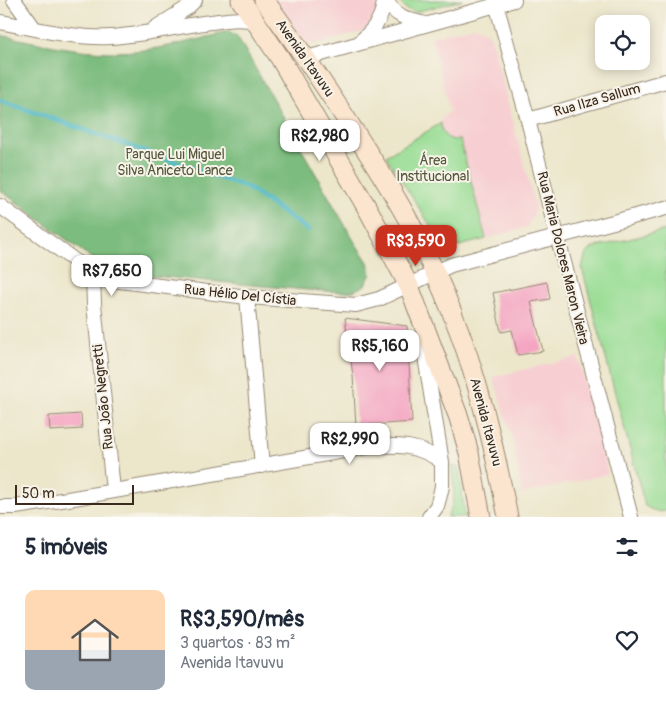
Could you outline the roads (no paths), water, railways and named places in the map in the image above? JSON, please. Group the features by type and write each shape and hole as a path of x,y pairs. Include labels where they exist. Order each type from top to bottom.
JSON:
{"main road":[{"name":"Avenida Itavuvu","path":"241,0 280,58 355,187 413,295 459,418 469,453 481,517"},
{"name":"Avenida Itavuvu","path":"264,0 307,58 382,174 409,220 435,274 451,308 471,364 494,446 508,517"},
{"path":"257,22 288,53 307,58"}],"street":[{"path":"14,0 34,28"},
{"path":"150,31 187,8 195,0"},
{"path":"361,42 376,26 385,0"},
{"path":"385,0 397,14 411,21 427,24"},
{"path":"307,58 427,24 495,2 514,0"},
{"name":"Rua Maria Dolores Maron Vieira","path":"495,2 528,120 631,517"},
{"path":"0,22 88,36 108,37 126,36 224,20 243,19 257,22"},
{"name":"Rua Ilza Sallum","path":"528,120 666,81"},
{"name":"Rua Hélio Del Cístia","path":"0,206 98,276 246,297 356,305 379,299 413,295"},
{"path":"429,517 437,506 440,495 442,462 413,295 435,274 451,265 666,208"},
{"name":"Rua João Negretti","path":"98,276 94,304 113,490"},
{"path":"246,297 262,466"},
{"path":"0,507 33,504 373,446 388,445 421,449 442,462"}],"waterway":[{"path":"0,100 248,188 308,230"}],"park label":[{"name":"Parque Lui Miguel Silva Aniceto Lance","path":"175,162"},
{"name":"Área Institucional","path":"433,168"}]}
